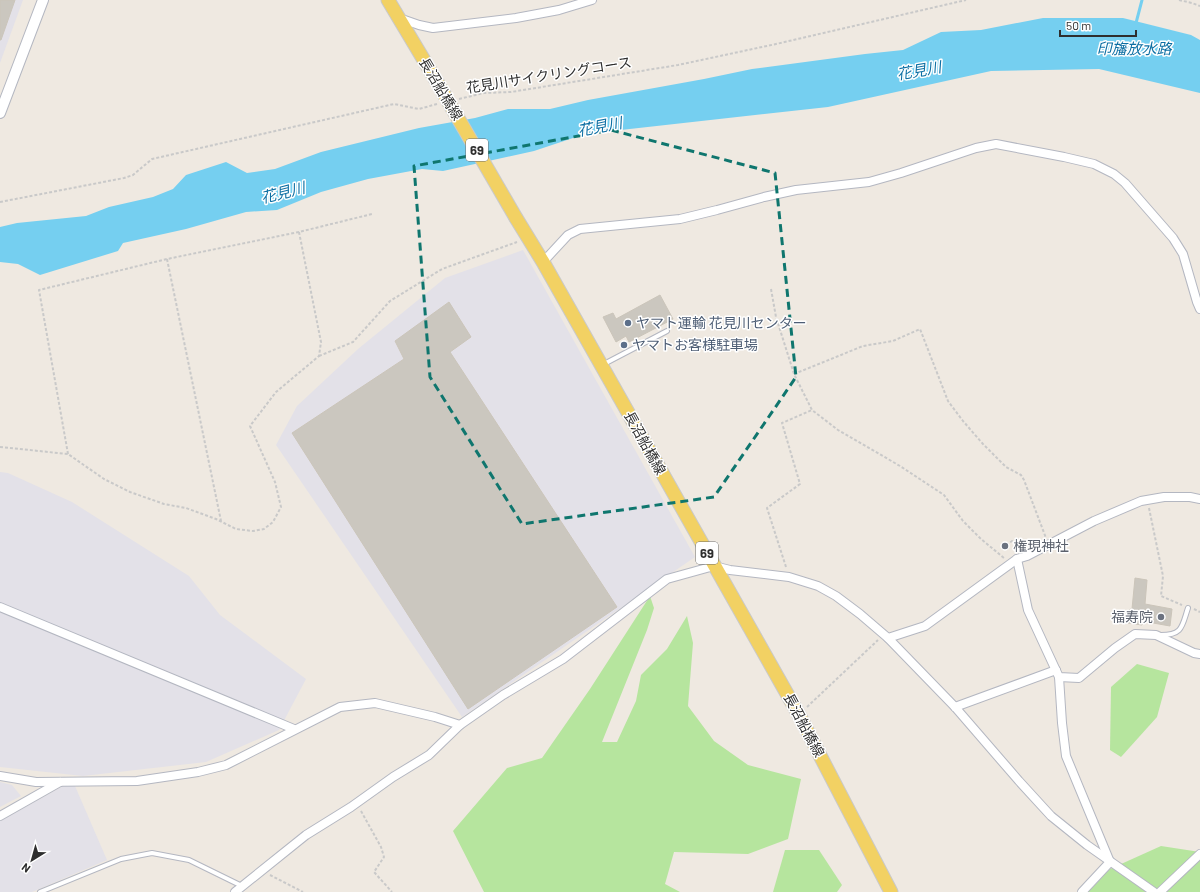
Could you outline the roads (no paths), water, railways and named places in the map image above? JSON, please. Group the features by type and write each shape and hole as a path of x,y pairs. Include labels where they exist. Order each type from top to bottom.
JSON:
{"main road":[{"name":"長沼船橋線","path":"388,0 602,365 799,715 891,892"}],"street":[{"path":"0,113 43,0"},
{"path":"398,17 419,25 433,28 516,18 559,10 592,0"},
{"path":"543,262 568,235 580,229 680,219 796,190 869,182 976,148 996,144 1094,164 1114,174 1125,183 1173,238 1183,254 1200,309"},
{"path":"886,636 925,626 1015,557 1027,556 1094,520 1141,501 1164,497 1190,497 1200,499"},
{"path":"1015,557 1028,610 1057,674 1066,756 1110,862"},
{"path":"235,892 306,835 429,755 460,725 503,694 563,659 667,580 714,566 730,570 789,577 818,586 836,596 886,636 955,707 1051,816 1110,862 1154,892"},
{"path":"0,607 294,730"},
{"path":"955,707 1057,674 1079,678 1115,648 1135,634 1156,635 1194,653 1200,654"},
{"path":"0,776 36,782 137,781 198,772 226,765 340,707 375,703 435,717 460,725"},
{"path":"0,816 61,781"},
{"path":"1160,892 1200,854"},
{"path":"1082,892 1110,862"}],"lane":[{"path":"602,365 667,331"},
{"path":"1156,635 1173,635 1180,630 1188,608"},
{"path":"40,892 121,859 152,853 189,860 243,886"}],"water":[{"name":"印旛放水路","path":"1043,18 1123,18 1191,35 1200,40 1200,93 1099,69 991,71 828,107 585,134 534,151 443,171 422,169 368,179 321,192 277,210 246,212 186,229 123,243 118,251 40,275 18,264 0,262 0,227 17,223 86,216 109,207 153,197 173,189 186,175 226,162 247,173 275,169 321,152 419,128 475,118 508,109 550,109 588,100 752,69 903,50 941,32 981,30"}],"waterway":[{"path":"1136,23 1142,0"}],"place":[{"name":"ヤマト運輸 花見川センター","path":"628,323"},
{"name":"ヤマトお客様駐車場","path":"624,345"},
{"name":"権現神社","path":"1005,546"},
{"name":"福寿院","path":"1161,617"}],"water label":[{"name":"花見川","path":"919,71"},
{"name":"花見川","path":"600,127"},
{"name":"花見川","path":"283,193"}]}
